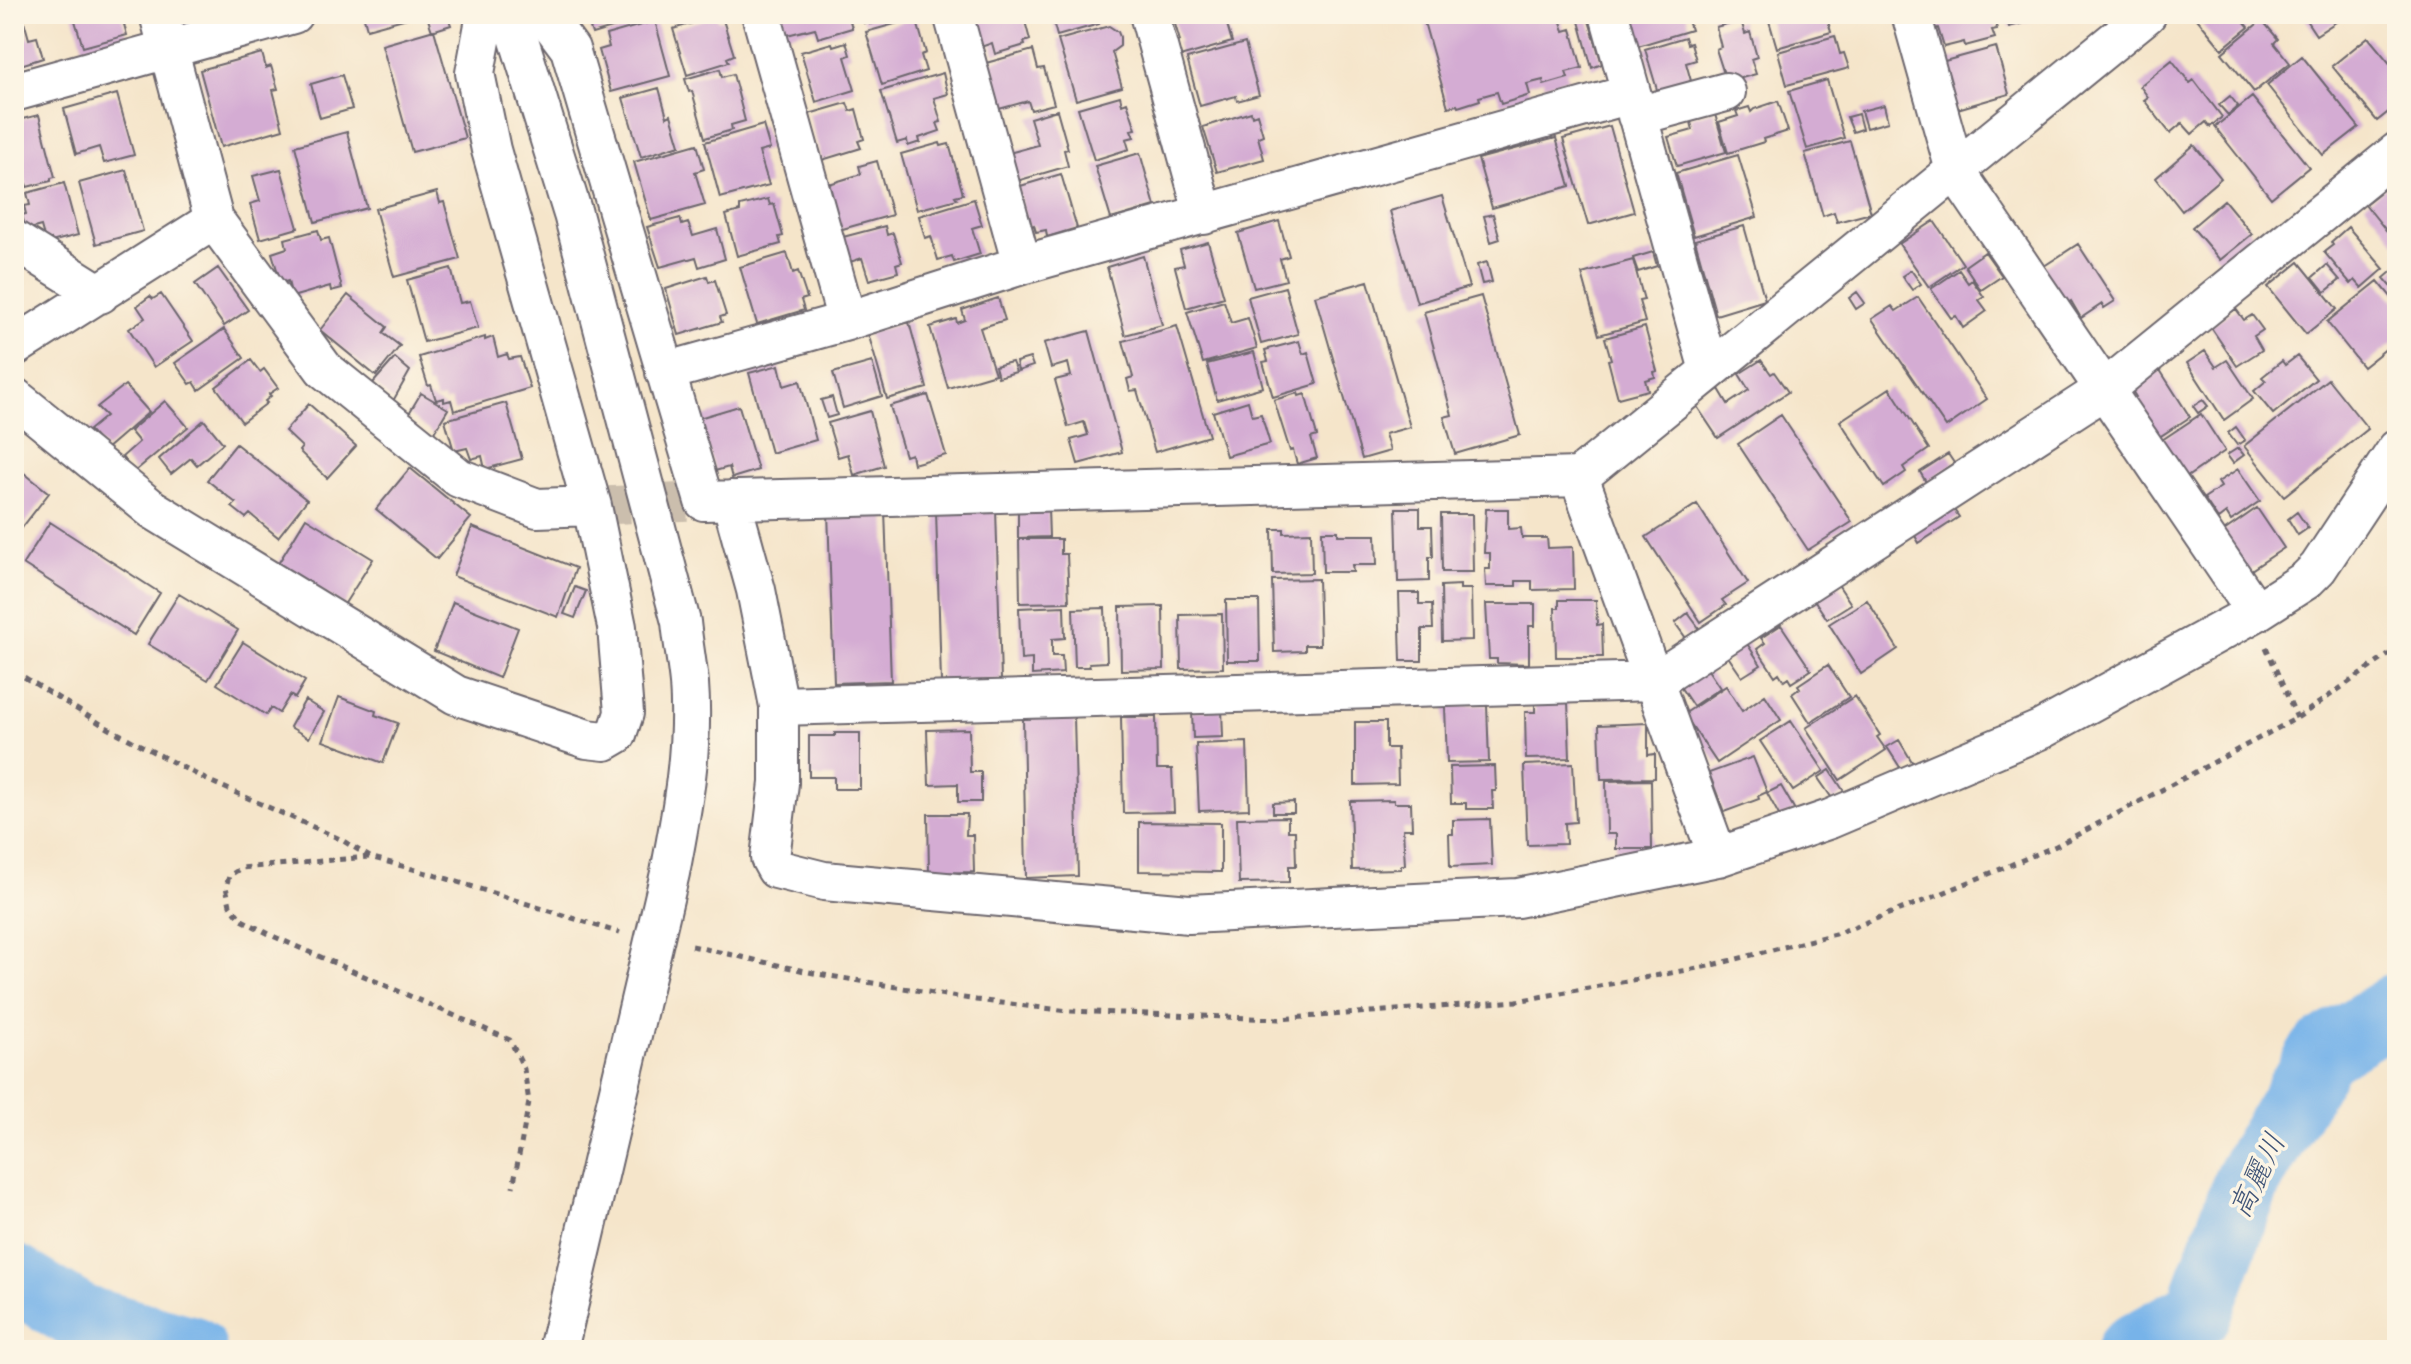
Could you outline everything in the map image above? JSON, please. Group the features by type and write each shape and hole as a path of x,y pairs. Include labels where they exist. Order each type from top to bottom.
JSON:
{"street":[{"path":"159,14 214,220 324,369 459,478 537,508 592,506"},
{"path":"14,92 293,14"},
{"path":"14,397 152,509 456,695 587,739 605,741 617,734 624,713 617,627 592,506 488,134 475,73 486,14"},
{"path":"511,14 573,214 681,622 689,684 688,754 682,810 558,1350"},
{"path":"544,14 570,49 704,501 1579,477 2147,14"},
{"path":"761,14 847,321"},
{"path":"953,14 1022,265"},
{"path":"1149,14 1204,215"},
{"path":"1609,14 1709,370"},
{"path":"1911,14 1955,170 2256,612"},
{"path":"665,372 847,321 1022,265 1204,215 1634,105 1726,92"},
{"path":"779,706 1655,681 2105,389 2397,152"},
{"path":"14,347 214,220"},
{"path":"14,240 100,294"},
{"path":"731,500 756,590 779,706 779,783 770,858 776,869 824,881 1189,914 1518,898 1718,857 1830,819 2042,729 2256,612 2306,580 2318,568 2397,449"},
{"path":"1579,477 1718,857"}],"path":[{"path":"2256,612 2258,629 2297,718"},
{"path":"14,671 106,727 205,779 340,839 370,857 619,933"},
{"path":"370,857 241,868 229,876 226,887 230,905 242,920 275,937 510,1040 524,1069 529,1102 513,1187"}],"building":[{"path":"14,14 22,14 29,39 37,37 43,58 14,67"},
{"path":"73,14 121,14 127,35 83,47"},
{"path":"363,14 417,14 418,15 367,29"},
{"path":"447,14 451,25 432,31 428,19"},
{"path":"586,14 645,14 646,18 592,34"},
{"path":"781,14 848,14 852,28 818,38 815,28 787,35"},
{"path":"861,14 903,15 870,24 869,21 864,23"},
{"path":"968,14 1023,14 1030,40 1024,42 1025,45 995,54 992,43 978,48"},
{"path":"1051,14 1096,14 1099,24 1057,36"},
{"path":"1172,14 1224,14 1232,42 1180,57 1177,42 1180,41"},
{"path":"1450,14 1566,14 1568,20 1561,22 1564,31 1571,29 1582,68 1566,72 1568,78 1544,85 1543,80 1527,84 1530,95 1501,104 1497,92 1458,107 1448,107 1424,22"},
{"path":"1577,14 1587,14 1602,64 1592,68"},
{"path":"1628,14 1686,14 1691,30 1638,46"},
{"path":"1712,14 1731,14 1731,15 1714,20"},
{"path":"1767,14 1826,14 1831,32 1777,48"},
{"path":"1927,14 1993,14 1997,29 1992,30 1995,38 1965,46 1964,42 1944,47 1938,28 1931,30"},
{"path":"2005,14 2053,14 2053,15 2009,27"},
{"path":"2193,14 2238,14 2249,27 2222,49"},
{"path":"2302,14 2348,14 2316,35"},
{"path":"716,16 718,21 723,20 734,55 727,58 729,62 687,75 673,29"},
{"path":"916,18 926,53 921,55 926,71 882,85 866,32"},
{"path":"1741,20 1745,34 1750,32 1757,57 1751,59 1756,74 1731,81 1725,77 1716,49 1721,47 1716,27"},
{"path":"2262,20 2278,39 2274,43 2290,63 2254,92 2222,53"},
{"path":"655,21 670,76 611,92 599,50 609,47 606,35"},
{"path":"1109,26 1120,37 1120,46 1112,52 1122,87 1076,100 1058,40"},
{"path":"434,30 465,138 412,152 382,45"},
{"path":"1835,36 1840,54 1844,53 1849,68 1787,85 1778,52"},
{"path":"1685,37 1687,44 1691,43 1696,60 1686,63 1691,81 1658,93 1645,49"},
{"path":"2368,37 2397,72 2397,105 2377,121 2332,66"},
{"path":"846,42 850,55 845,57 855,90 816,102 801,52"},
{"path":"1245,43 1259,95 1237,101 1236,96 1200,106 1187,59"},
{"path":"1996,47 2009,94 1954,110 1941,62"},
{"path":"1033,50 1038,69 1044,68 1054,104 1031,110 1028,101 999,109 986,63"},
{"path":"262,53 266,68 271,66 278,89 273,90 283,129 221,147 200,70"},
{"path":"2302,56 2359,127 2323,155 2267,85"},
{"path":"2172,60 2190,83 2194,80 2222,117 2210,127 2206,122 2192,134 2182,123 2170,133 2144,100 2148,97 2140,86"},
{"path":"720,69 722,77 733,74 745,121 731,125 732,130 705,138 692,91 689,92 685,79"},
{"path":"943,73 948,94 934,98 941,122 937,123 940,131 919,138 920,142 908,146 907,140 897,143 881,91"},
{"path":"342,75 352,109 320,118 311,84"},
{"path":"1827,80 1844,138 1807,149 1789,91"},
{"path":"659,88 667,117 671,115 680,145 641,157 623,98"},
{"path":"117,94 134,155 104,163 99,147 76,154 64,109"},
{"path":"1120,96 1122,104 1127,102 1136,129 1131,130 1134,137 1126,139 1129,149 1094,160 1078,108"},
{"path":"2230,96 2238,106 2228,115 2219,105"},
{"path":"2252,97 2309,167 2271,198 2215,127"},
{"path":"1778,101 1788,131 1728,153 1719,122 1738,116 1736,111 1749,107 1751,112"},
{"path":"847,103 850,111 856,109 864,139 858,141 861,148 822,160 809,114"},
{"path":"1884,105 1888,122 1866,128 1861,111"},
{"path":"1057,110 1068,149 1064,150 1068,166 1017,181 1009,153 1038,145 1030,118"},
{"path":"1714,111 1726,152 1677,166 1668,137 1693,130 1690,118"},
{"path":"1251,112 1252,116 1257,114 1263,135 1258,137 1264,159 1217,172 1203,127"},
{"path":"1858,114 1862,129 1853,132 1847,117"},
{"path":"39,115 55,177 51,181 27,187 21,165 16,166 14,157 14,121"},
{"path":"763,125 770,149 759,152 769,185 720,198 705,142"},
{"path":"1610,126 1634,212 1588,225 1563,139"},
{"path":"347,132 367,208 315,222 295,146"},
{"path":"1556,138 1570,186 1492,208 1478,159"},
{"path":"1850,141 1871,213 1837,222 1834,212 1823,216 1805,153"},
{"path":"940,143 941,146 949,144 963,194 955,196 957,199 917,210 901,154"},
{"path":"697,144 704,169 695,172 705,205 651,220 634,162"},
{"path":"2194,145 2221,178 2182,211 2156,178"},
{"path":"1140,153 1155,206 1111,219 1095,166"},
{"path":"1738,155 1757,217 1694,236 1676,173"},
{"path":"877,161 892,215 839,230 826,185 861,174 859,166"},
{"path":"281,169 298,228 260,239 250,204 260,201 253,176"},
{"path":"126,170 143,231 96,244 79,183"},
{"path":"1061,174 1077,228 1047,237 1046,230 1036,232 1034,225 1028,227 1017,187"},
{"path":"2397,179 2397,244 2365,204"},
{"path":"64,183 78,235 51,242 51,239 45,240 41,226 26,230 22,215 26,214 24,206 30,205 27,193"},
{"path":"437,192 440,203 444,202 460,259 394,277 375,209"},
{"path":"1442,196 1469,287 1417,303 1390,211"},
{"path":"768,199 770,205 774,204 783,236 779,237 781,244 737,256 726,215 740,211 740,206"},
{"path":"974,199 982,225 972,228 980,254 954,262 952,256 938,260 931,236 925,238 919,216"},
{"path":"2224,200 2252,234 2220,260 2192,227"},
{"path":"1493,214 1500,239 1491,242 1484,216"},
{"path":"680,218 682,225 688,223 693,236 717,229 725,259 699,267 696,257 660,267 647,227"},
{"path":"1279,221 1289,256 1280,259 1286,280 1254,288 1238,233"},
{"path":"1934,221 1963,264 1929,287 1899,244"},
{"path":"885,226 887,235 893,233 902,262 896,264 898,272 869,280 862,258 850,262 843,237"},
{"path":"1744,226 1765,300 1716,315 1695,240"},
{"path":"2348,227 2384,269 2362,288 2355,280 2351,284 2324,252"},
{"path":"318,230 321,240 329,238 342,288 331,291 330,286 292,297 288,281 281,283 272,253 287,248 285,239"},
{"path":"1208,242 1224,297 1186,308 1175,267 1184,265 1180,250"},
{"path":"2078,244 2115,301 2104,308 2102,304 2081,318 2071,301 2065,305 2041,268"},
{"path":"1653,252 1657,266 1638,272 1633,258"},
{"path":"1985,252 2002,276 1981,290 1965,266"},
{"path":"787,253 793,273 798,271 807,298 801,300 804,310 757,324 740,267"},
{"path":"1143,256 1162,325 1125,335 1107,267"},
{"path":"1633,260 1644,300 1639,301 1645,322 1599,335 1582,274"},
{"path":"1487,262 1492,282 1482,284 1477,265"},
{"path":"2299,262 2337,309 2306,334 2268,287"},
{"path":"2327,265 2340,280 2325,292 2313,277"},
{"path":"2397,267 2397,293 2384,278"},
{"path":"218,268 248,310 224,326 195,284"},
{"path":"451,268 460,303 470,301 478,328 424,342 407,280"},
{"path":"1911,270 1921,284 1912,290 1902,276"},
{"path":"1959,270 1968,283 1972,280 1984,297 1979,300 1987,311 1963,328 1956,316 1951,318 1931,289"},
{"path":"707,276 709,282 715,280 726,315 720,317 722,322 679,335 666,289"},
{"path":"1368,281 1410,427 1385,434 1390,451 1362,459 1315,296"},
{"path":"2378,281 2397,304 2397,340 2363,367 2327,322"},
{"path":"1285,287 1298,334 1261,344 1248,297"},
{"path":"1857,292 1865,303 1856,309 1849,298"},
{"path":"161,294 193,341 154,367 129,329 145,318 137,306 150,296 153,299"},
{"path":"348,295 387,327 383,333 400,346 376,376 320,330"},
{"path":"1481,296 1520,435 1455,454 1444,417 1452,415 1424,312"},
{"path":"1918,297 1987,399 1946,427 1872,319 1892,306 1896,311"},
{"path":"998,298 1005,320 980,328 995,374 948,388 930,327 956,319 957,323 965,320 962,310"},
{"path":"1224,301 1231,323 1248,318 1257,348 1203,363 1187,312"},
{"path":"2236,309 2244,320 2252,315 2263,330 2254,336 2262,350 2237,366 2210,326"},
{"path":"909,322 927,388 887,399 868,333"},
{"path":"1177,326 1209,436 1155,452 1137,390 1130,391 1127,379 1133,377 1123,341"},
{"path":"1645,327 1657,371 1654,372 1655,377 1645,380 1648,390 1618,398 1605,338"},
{"path":"224,329 244,358 199,390 194,382 190,384 175,363"},
{"path":"1089,331 1122,452 1078,464 1071,440 1088,435 1084,422 1068,427 1055,380 1071,376 1068,363 1051,368 1044,343"},
{"path":"485,337 485,340 493,337 498,357 507,354 509,359 520,357 530,388 454,411 451,400 436,400 419,357"},
{"path":"1299,341 1303,354 1308,352 1317,384 1273,397 1263,362 1268,361 1265,350"},
{"path":"2205,351 2216,367 2227,360 2253,399 2224,420 2187,363"},
{"path":"1254,352 1263,387 1217,400 1207,364"},
{"path":"2297,356 2316,379 2273,414 2254,391 2266,381 2262,377 2282,361 2285,365"},
{"path":"395,358 410,371 393,401 373,383"},
{"path":"1030,358 1033,366 1018,371 1016,362"},
{"path":"251,360 260,372 264,369 278,388 269,394 267,403 242,422 216,387"},
{"path":"1761,360 1788,392 1718,438 1696,405 1719,389 1728,404 1749,390 1739,374"},
{"path":"872,362 882,396 843,408 833,373"},
{"path":"1012,362 1016,372 998,377 995,366"},
{"path":"779,365 784,386 800,381 816,440 771,453 749,373"},
{"path":"2160,370 2190,417 2156,439 2131,401 2136,397 2131,389"},
{"path":"2328,379 2368,429 2284,496 2244,446"},
{"path":"125,385 149,412 106,449 89,430 106,416 97,407"},
{"path":"1890,388 1929,449 1903,467 1906,472 1884,487 1840,421"},
{"path":"421,393 448,409 433,434 408,415"},
{"path":"1298,393 1299,396 1305,394 1317,436 1311,438 1317,458 1297,464 1274,400"},
{"path":"928,395 946,455 913,464 911,454 905,456 890,406"},
{"path":"832,397 837,415 827,418 821,400"},
{"path":"2203,400 2208,406 2198,413 2193,406"},
{"path":"165,401 188,427 134,472 122,457 139,442 130,431"},
{"path":"1248,401 1252,416 1261,414 1270,444 1226,456 1213,412"},
{"path":"506,403 522,459 485,469 482,456 471,459 467,448 454,451 445,420"},
{"path":"309,404 356,446 327,478 299,451 302,447 285,431"},
{"path":"739,406 758,470 732,478 729,467 715,471 699,418"},
{"path":"870,411 884,466 854,475 848,454 838,457 828,423"},
{"path":"2201,414 2225,451 2184,479 2159,442"},
{"path":"1781,415 1852,522 1808,550 1738,444"},
{"path":"204,420 223,443 197,465 191,458 171,474 159,459"},
{"path":"2236,427 2245,440 2237,445 2228,433"},
{"path":"236,444 307,500 278,537 250,514 246,518 232,507 236,503 207,480"},
{"path":"2238,448 2244,455 2233,463 2227,455"},
{"path":"1948,454 1954,463 1926,482 1920,472"},
{"path":"14,465 49,493 14,538"},
{"path":"410,468 471,518 437,559 376,509"},
{"path":"2238,469 2260,501 2231,521 2226,513 2218,519 2204,498 2221,487 2218,482"},
{"path":"1697,504 1748,583 1722,600 1726,605 1701,622 1646,537"},
{"path":"1952,507 1959,517 1919,543 1913,532"},
{"path":"1048,508 1049,537 1018,538 1018,509"},
{"path":"1396,508 1420,508 1420,526 1432,526 1433,557 1429,557 1429,581 1398,582"},
{"path":"2257,508 2284,548 2248,572 2221,533"},
{"path":"996,509 1001,680 941,682 936,510"},
{"path":"1486,509 1508,509 1508,529 1521,528 1522,538 1547,538 1548,548 1573,547 1574,589 1532,590 1532,581 1516,581 1516,586 1486,586 1485,569 1490,569 1490,553 1484,553"},
{"path":"885,510 891,681 834,683 828,512"},
{"path":"2297,512 2308,528 2298,535 2288,519"},
{"path":"1441,514 1472,514 1473,572 1442,572"},
{"path":"306,518 373,559 344,605 278,564"},
{"path":"50,522 160,593 134,635 23,564"},
{"path":"472,527 576,568 558,617 453,576"},
{"path":"1272,529 1284,529 1284,533 1311,532 1312,573 1273,574"},
{"path":"1322,531 1338,531 1338,535 1376,535 1377,565 1352,565 1353,572 1323,572"},
{"path":"1019,539 1061,539 1061,554 1067,554 1069,602 1020,603"},
{"path":"1318,579 1320,645 1305,645 1305,651 1274,652 1272,580"},
{"path":"1837,583 1851,604 1827,619 1813,598"},
{"path":"1460,585 1460,589 1471,589 1472,640 1442,641 1441,586"},
{"path":"575,587 586,591 575,618 564,614"},
{"path":"1399,593 1419,593 1419,604 1432,604 1433,629 1422,629 1422,661 1401,661"},
{"path":"179,594 238,630 208,680 148,644"},
{"path":"1226,600 1259,600 1260,661 1227,661"},
{"path":"1559,600 1596,600 1597,625 1602,624 1603,657 1556,657 1555,608 1559,608"},
{"path":"1867,600 1898,649 1861,674 1829,624"},
{"path":"453,602 518,628 499,678 434,651"},
{"path":"1486,604 1535,604 1535,626 1529,626 1529,664 1497,663 1497,659 1489,659"},
{"path":"1064,606 1065,638 1052,639 1052,656 1062,656 1063,673 1032,675 1032,659 1021,660 1019,608"},
{"path":"1163,606 1164,669 1121,670 1120,607"},
{"path":"1105,608 1107,662 1075,667 1073,609"},
{"path":"1688,613 1699,628 1686,638 1675,623"},
{"path":"1222,614 1223,668 1181,669 1180,615"},
{"path":"1781,625 1811,670 1791,683 1788,678 1784,681 1779,673 1775,676 1757,649 1765,643 1761,638"},
{"path":"243,642 305,681 295,698 290,695 279,713 271,708 266,715 217,684"},
{"path":"1746,642 1761,665 1742,677 1727,655"},
{"path":"1828,665 1849,697 1810,722 1792,694 1800,688 1798,685"},
{"path":"1706,667 1720,688 1693,706 1679,685"},
{"path":"1726,686 1742,711 1765,695 1781,720 1717,763 1684,714"},
{"path":"1855,696 1886,750 1840,780 1806,728"},
{"path":"339,697 398,723 383,763 323,741"},
{"path":"305,700 324,712 309,738 290,727"},
{"path":"1568,701 1570,758 1526,759 1525,712 1535,712 1535,702"},
{"path":"1487,705 1489,762 1447,763 1445,706"},
{"path":"1222,709 1223,737 1193,738 1192,711"},
{"path":"1074,716 1078,876 1026,878 1023,717"},
{"path":"1121,717 1156,717 1157,769 1172,769 1174,812 1123,813"},
{"path":"1791,721 1824,771 1793,791 1760,741"},
{"path":"1355,722 1386,722 1386,748 1397,748 1398,784 1355,785"},
{"path":"1648,723 1648,755 1655,754 1655,778 1601,779 1599,725"},
{"path":"969,729 970,772 981,772 981,802 958,802 958,784 929,785 927,730"},
{"path":"835,733 860,733 860,789 834,789 834,777 809,777 809,736 835,736"},
{"path":"1899,740 1914,765 1903,772 1887,747"},
{"path":"1247,742 1249,809 1199,811 1196,744"},
{"path":"1753,757 1767,792 1758,796 1759,799 1724,812 1709,773"},
{"path":"1573,763 1576,822 1565,823 1566,844 1527,845 1524,765"},
{"path":"1495,766 1493,809 1466,809 1466,803 1451,803 1450,767"},
{"path":"1830,770 1845,793 1834,801 1818,778"},
{"path":"1651,780 1652,849 1616,849 1616,834 1607,834 1606,781"},
{"path":"1781,786 1795,810 1780,817 1767,793"},
{"path":"1394,800 1394,803 1411,803 1412,829 1403,829 1405,865 1401,865 1401,869 1352,870 1350,801"},
{"path":"1294,802 1294,813 1273,813 1273,803"},
{"path":"928,814 967,814 966,835 973,835 974,872 929,873"},
{"path":"1288,817 1288,831 1295,831 1296,866 1289,866 1289,882 1239,883 1237,818"},
{"path":"1490,819 1492,865 1450,867 1449,834 1453,834 1453,820"},
{"path":"1139,822 1221,823 1221,872 1139,871"}],"waterway":[{"name":"高麗川","path":"2130,1350 2199,1312 2248,1179 2322,1053 2397,1007"},
{"name":"高麗川","path":"14,1278 82,1319 193,1350"}],"tunnel":[{"path":"592,506 704,501"}]}
